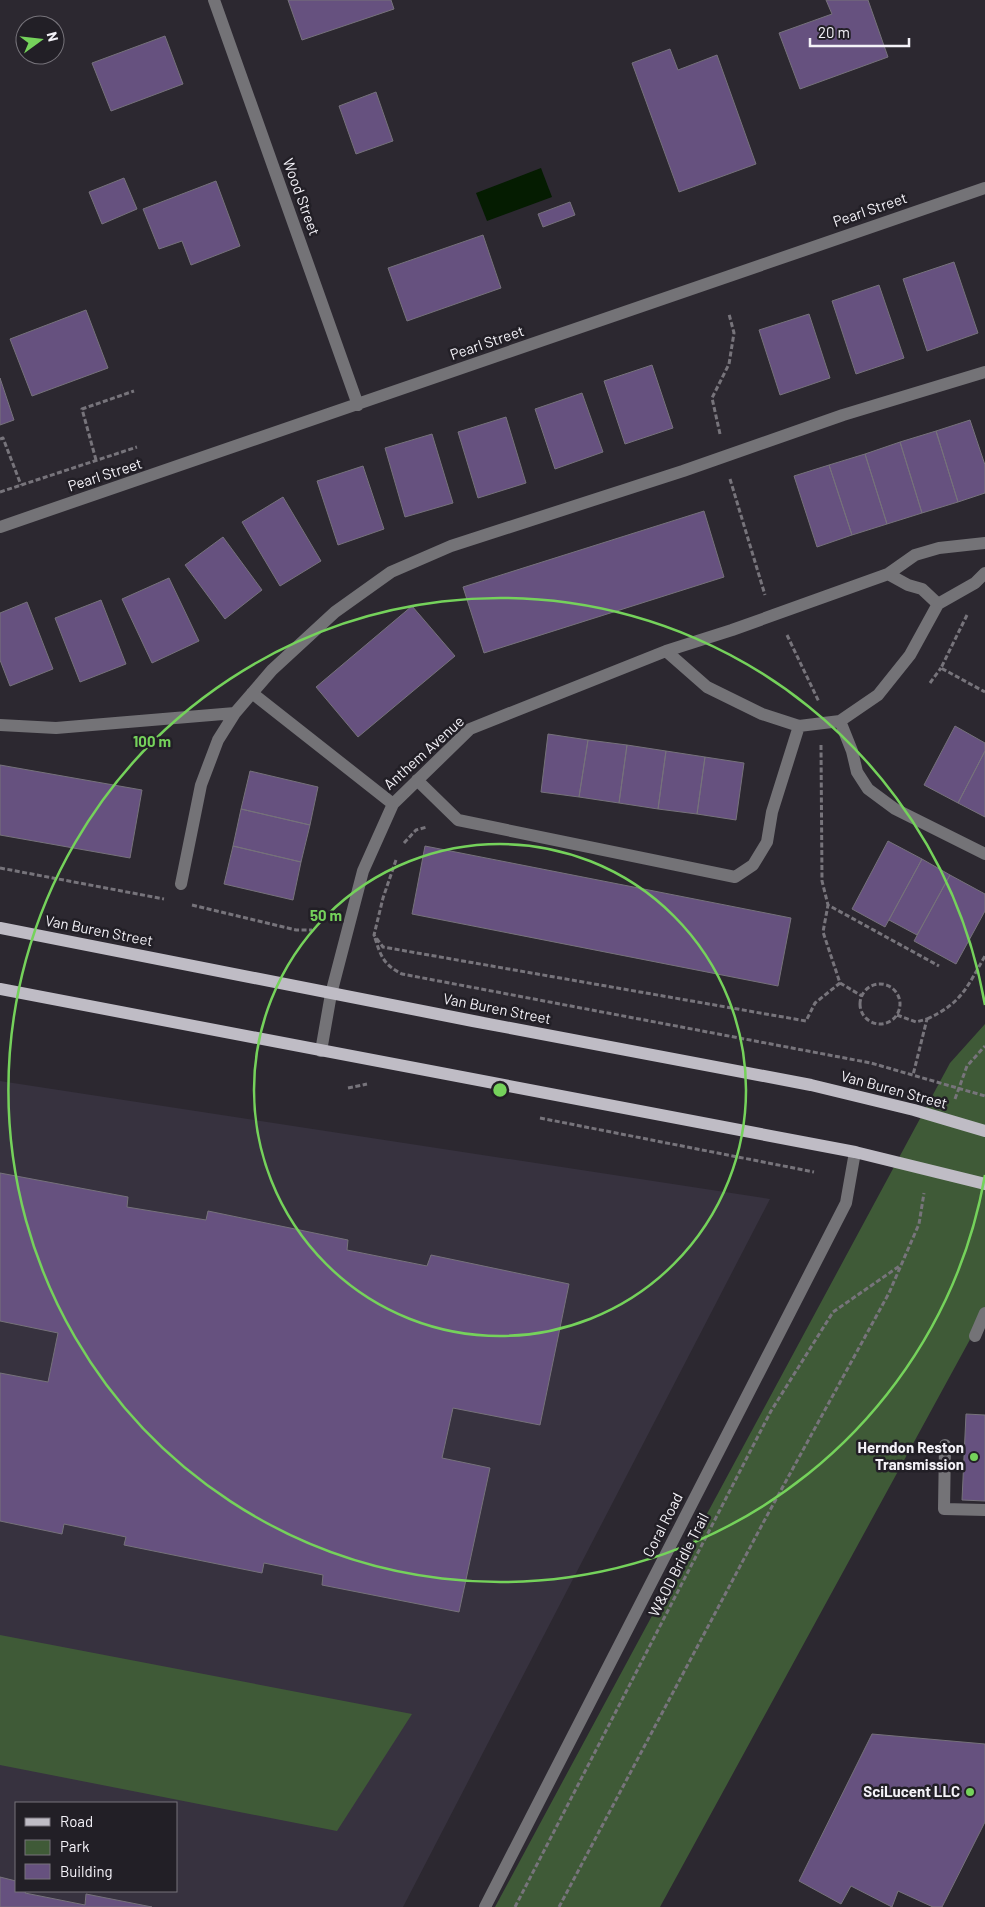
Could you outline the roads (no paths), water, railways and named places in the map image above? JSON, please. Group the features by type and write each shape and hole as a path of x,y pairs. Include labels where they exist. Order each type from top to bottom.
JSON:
{"main road":[{"name":"Van Buren Street","path":"0,928 331,994 811,1085 914,1110 985,1131"},
{"path":"0,988 855,1152 985,1184"}],"street":[{"name":"Wood Street","path":"214,0 358,405"},
{"name":"Pearl Street","path":"0,527 985,188"},
{"path":"181,884 201,786 218,740 235,713 272,670 335,612 391,572 450,546 725,456 843,415 985,372"},
{"name":"Anthem Avenue","path":"321,1050 331,994 363,871 392,804 470,729 666,651 732,630 888,574 915,555 938,548 985,543"},
{"path":"666,651 707,687 762,714 799,726 840,720 878,694 910,655 938,604 975,582 985,573"},
{"path":"888,574 922,589 938,604"},
{"path":"252,693 392,804"},
{"path":"0,725 56,728 235,713"},
{"path":"840,720 852,750 857,772 868,790 896,809 985,854"},
{"path":"417,780 458,820 735,877 753,865 767,842 772,812 799,726"},
{"name":"Coral Road","path":"486,1907 846,1203 855,1152"},
{"path":"975,1336 985,1313"},
{"path":"945,1445 944,1509 985,1510"}],"place":[{"name":"Herndon Reston Transmission","path":"974,1457"},
{"name":"SciLucent LLC","path":"970,1792"}]}
